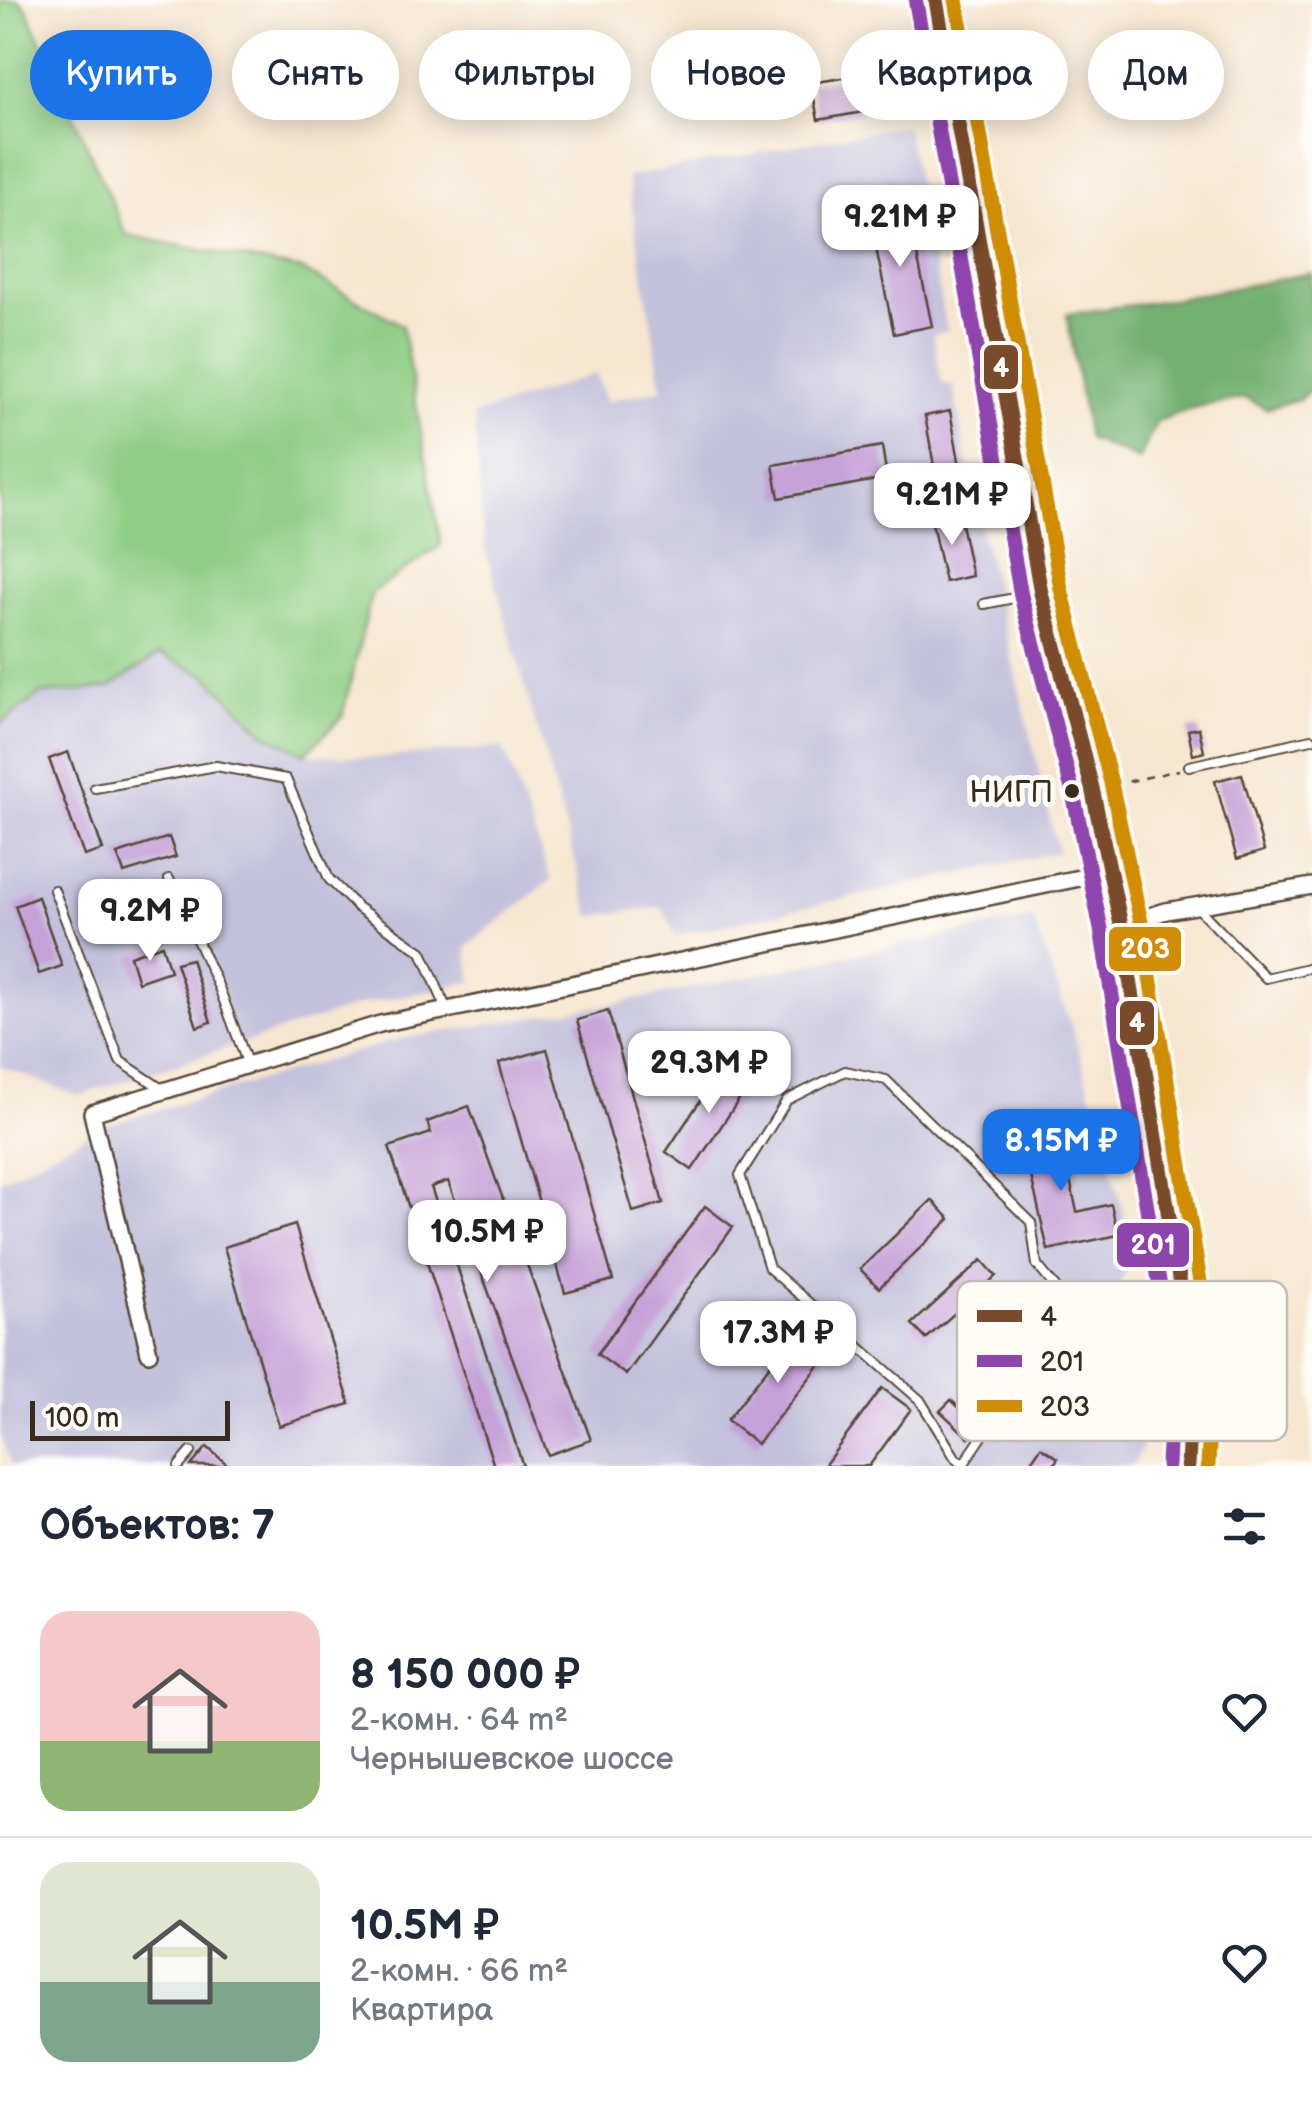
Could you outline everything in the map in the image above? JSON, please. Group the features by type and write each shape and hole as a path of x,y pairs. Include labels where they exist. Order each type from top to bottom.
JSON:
{"main road":[{"path":"936,0 1042,593 1092,788 1121,924 1180,1281"},
{"path":"1188,1466 1189,1441"}],"street":[{"path":"149,1353 92,1113 380,1024 1108,872"},
{"path":"1121,924 1196,906 1312,886"}],"lane":[{"path":"984,604 1042,593"},
{"path":"1189,766 1312,739"},
{"path":"95,788 216,766 286,778 329,879 357,907 422,952 447,1010"},
{"path":"169,879 220,990 248,1065"},
{"path":"54,890 120,1061 164,1090"},
{"path":"1196,906 1266,978 1312,967"},
{"path":"980,1441 964,1465 956,1459 920,1400 769,1268 740,1175 787,1100 846,1070 886,1080 1031,1222 1037,1265 1050,1281"},
{"path":"179,1466 191,1452"}],"path":[{"path":"1126,783 1171,773"}],"shaded area":[{"path":"906,125 947,330 933,335 942,383 953,385 970,483 1058,852 675,936 663,907 591,916 484,545 474,415 596,374 606,401 662,389 627,177"},
{"path":"160,654 206,675 264,733 305,754 374,758 503,747 551,880 466,947 473,981 361,1005 78,1096 0,1066 0,724 42,694 107,688"},
{"path":"1033,918 1076,1040 1134,1252 1121,1281 957,1281 957,1441 1140,1441 1143,1447 1132,1466 11,1466 0,1434 0,1180 104,1126 400,1039 613,1004"}],"green space":[{"path":"0,0 18,0 26,7 36,30 30,30 30,120 76,120 126,235 302,270 402,325 441,545 372,593 342,717 305,754 264,733 206,675 160,654 108,688 41,694 0,724"},
{"path":"1312,273 1312,388 1300,399 1266,409 1246,398 1196,407 1157,421 1139,460 1088,439 1067,314 1175,299"}],"building":[{"path":"841,78 841,116 821,119 821,81"},
{"path":"907,207 932,326 894,334 869,215"},
{"path":"950,411 961,472 936,477 925,416"},
{"path":"882,446 887,478 779,498 773,465"},
{"path":"959,514 972,576 945,582 931,520"},
{"path":"1199,728 1204,752 1193,755 1188,730"},
{"path":"68,752 103,850 84,856 49,759"},
{"path":"1242,774 1264,851 1237,859 1215,781"},
{"path":"169,837 176,857 124,873 117,854"},
{"path":"38,897 62,966 39,974 15,906"},
{"path":"162,945 170,971 138,982 130,956"},
{"path":"191,959 211,1022 197,1027 176,963"},
{"path":"608,1011 663,1203 633,1212 577,1020"},
{"path":"547,1049 613,1280 565,1293 499,1063"},
{"path":"726,1062 752,1080 692,1170 666,1152"},
{"path":"469,1106 591,1440 548,1455 448,1181 431,1187 523,1466 494,1466 389,1147 431,1133 427,1122"},
{"path":"1058,1124 1077,1212 1111,1204 1118,1235 1048,1250 1021,1132"},
{"path":"932,1200 950,1219 879,1288 860,1269"},
{"path":"705,1206 733,1227 626,1375 597,1354"},
{"path":"295,1225 350,1404 279,1426 224,1247"},
{"path":"982,1260 996,1276 990,1281 959,1281"},
{"path":"957,1283 957,1311 926,1339 912,1324"},
{"path":"799,1328 830,1352 757,1444 727,1420"},
{"path":"882,1388 911,1409 869,1466 824,1466"},
{"path":"951,1400 957,1406 957,1427 940,1411"},
{"path":"207,1447 229,1466 191,1466"},
{"path":"1041,1447 1058,1458 1053,1466 1028,1466"}],"transit line":[{"name":"4","path":"936,0 1041,593 1092,788 1121,925 1180,1281"},
{"name":"203","path":"956,0 1061,589 1111,783 1141,922 1200,1281"},
{"name":"201","path":"916,3 1021,596 1073,793 1101,929 1159,1281"},
{"name":"201","path":"1168,1465 1169,1441"},
{"name":"4","path":"1188,1466 1189,1441"},
{"name":"203","path":"1208,1466 1209,1441"}],"place":[{"name":"НИГП","path":"1072,791"}]}
